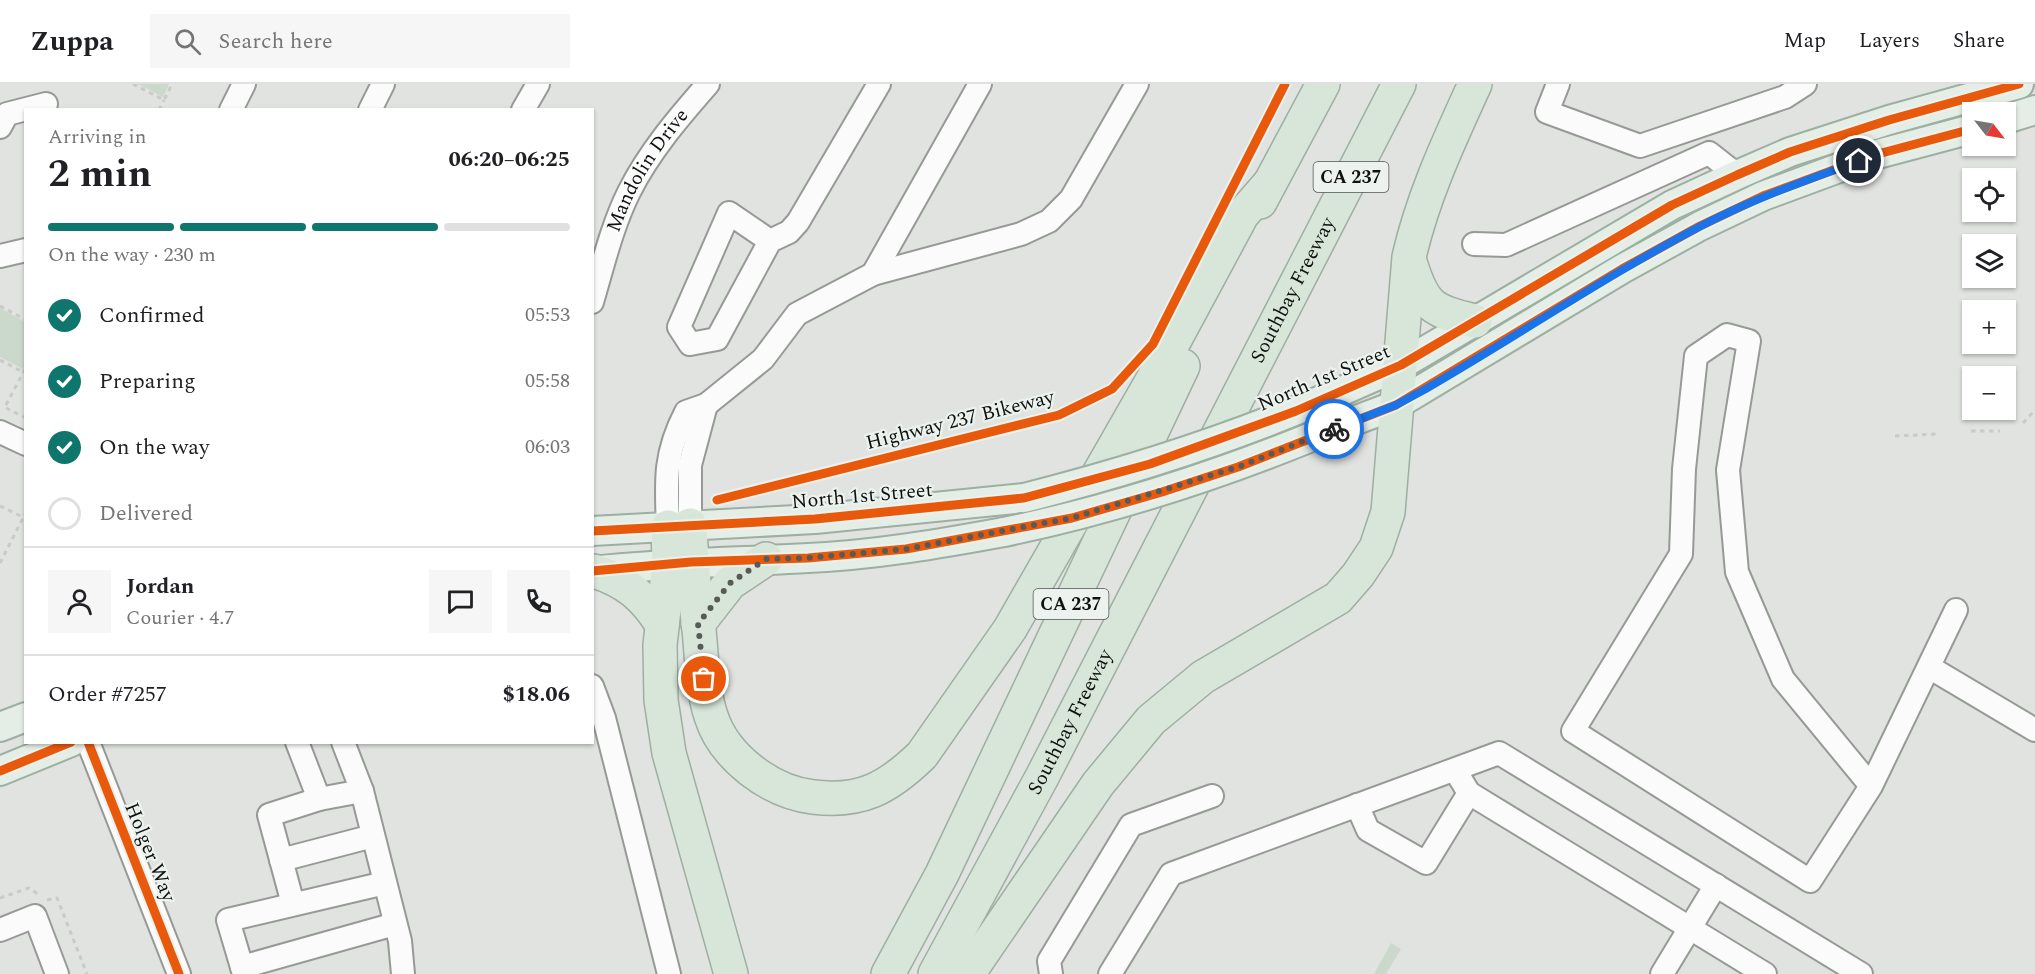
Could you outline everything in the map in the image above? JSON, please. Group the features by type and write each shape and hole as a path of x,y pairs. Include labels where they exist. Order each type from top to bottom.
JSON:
{"highway":[{"name":"CA 237","path":"888,974 942,874 999,756 1269,184 1323,84"},
{"name":"Southbay Freeway","path":"935,974 1042,777 1400,84"},
{"path":"968,974 1098,784 1151,720 1203,677 1338,598 1358,575 1376,548 1388,512 1409,257 1418,218 1433,177 1475,84"},
{"path":"679,526 680,563 698,624 706,697 711,717 720,736 741,762 769,783 802,796 836,800 874,792 906,771 939,734 1010,629 1164,360 1242,215 1269,184"},
{"path":"1409,257 1419,289 1433,308 1475,321"},
{"path":"698,624 730,583 766,559"},
{"path":"680,563 660,645 661,700 669,753 731,974"},
{"path":"594,571 628,585 648,603 663,626"}],"main road":[{"name":"North 1st Street","path":"594,531 814,519 1024,498 1202,446 1326,398 1401,365 1672,205 1737,175 1790,152 1878,123 2016,84"},
{"path":"594,571 680,563 808,558 906,549 1072,518 1162,492 1238,467 1396,405 1622,269 1763,196 1874,155 1962,132"},
{"path":"0,727 24,718"},
{"path":"0,771 66,744"}],"street":[{"path":"232,108 244,84"},
{"path":"371,108 383,84"},
{"path":"525,108 538,84"},
{"name":"Mandolin Drive","path":"594,295 609,242 629,192 668,130 708,84"},
{"path":"770,241 729,213 679,327 690,344 717,339 770,241 789,232 798,222 879,84"},
{"path":"873,274 980,84"},
{"path":"679,526 667,469 672,437 686,412 706,405 763,359 797,314 873,274 1021,234 1049,221 1071,199 1137,84"},
{"path":"1558,84 1547,112 1640,146 1736,111 1785,97 1805,84"},
{"path":"2016,84 2021,114"},
{"path":"0,127 7,114 47,99"},
{"path":"1474,244 1506,245 1709,153 1737,175"},
{"path":"0,256 24,250"},
{"path":"1871,786 1783,679 1737,572 1728,470 1749,341 1727,335 1696,356 1684,469 1681,554 1573,731 1810,880 1871,786 1956,610"},
{"path":"0,432 24,443"},
{"path":"1929,667 2035,730"},
{"path":"594,691 604,718 669,974"},
{"name":"Holger Way","path":"89,744 179,974"},
{"path":"298,744 319,799"},
{"path":"344,744 362,791 395,924 403,974"},
{"path":"1110,974 1171,874 1498,753 1861,974"},
{"path":"1455,770 1469,793 1766,974"},
{"path":"293,904 269,815 319,799 362,791"},
{"path":"1358,805 1368,830 1426,863 1469,793"},
{"path":"1051,974 1049,961 1131,825 1212,796"},
{"path":"281,860 373,836"},
{"path":"385,884 228,920 243,971 395,924"},
{"path":"1662,974 1716,885"},
{"path":"0,930 35,916 57,974"}],"path":[{"path":"133,84 164,100"},
{"path":"160,108 171,84"},
{"path":"0,306 24,319"},
{"path":"0,360 23,372 6,407 24,417"},
{"path":"2023,423 2035,410"},
{"path":"1971,431 2000,431"},
{"path":"1895,436 1938,434"},
{"path":"0,506 23,518 0,564"}],"green space":[{"path":"138,84 169,84 163,97"},
{"path":"0,308 24,321 23,369 0,357"},
{"path":"1391,943 1401,949 1386,974 1374,974"}],"cycle path":[{"name":"Highway 237 Bikeway","path":"717,500 1059,415 1112,389 1153,344 1285,84"},
{"path":"594,531 815,519 1024,498 1150,464 1296,411 1401,365 1672,205 1737,175 1790,152 1889,120 2019,84"},
{"path":"594,571 691,562 808,558 906,549 1072,518 1162,492 1238,467 1396,405 1622,269 1700,226 1763,196 1874,155 1962,132"},
{"path":"0,771 66,744"},
{"path":"89,744 179,974"}],"way so far":[{"path":"704,679 698,624 730,583 766,559 866,554 936,545 1072,518 1238,467 1334,429"}],"route":[{"path":"1334,429 1396,405 1424,390 1622,269 1700,226 1763,196 1859,161"}]}
